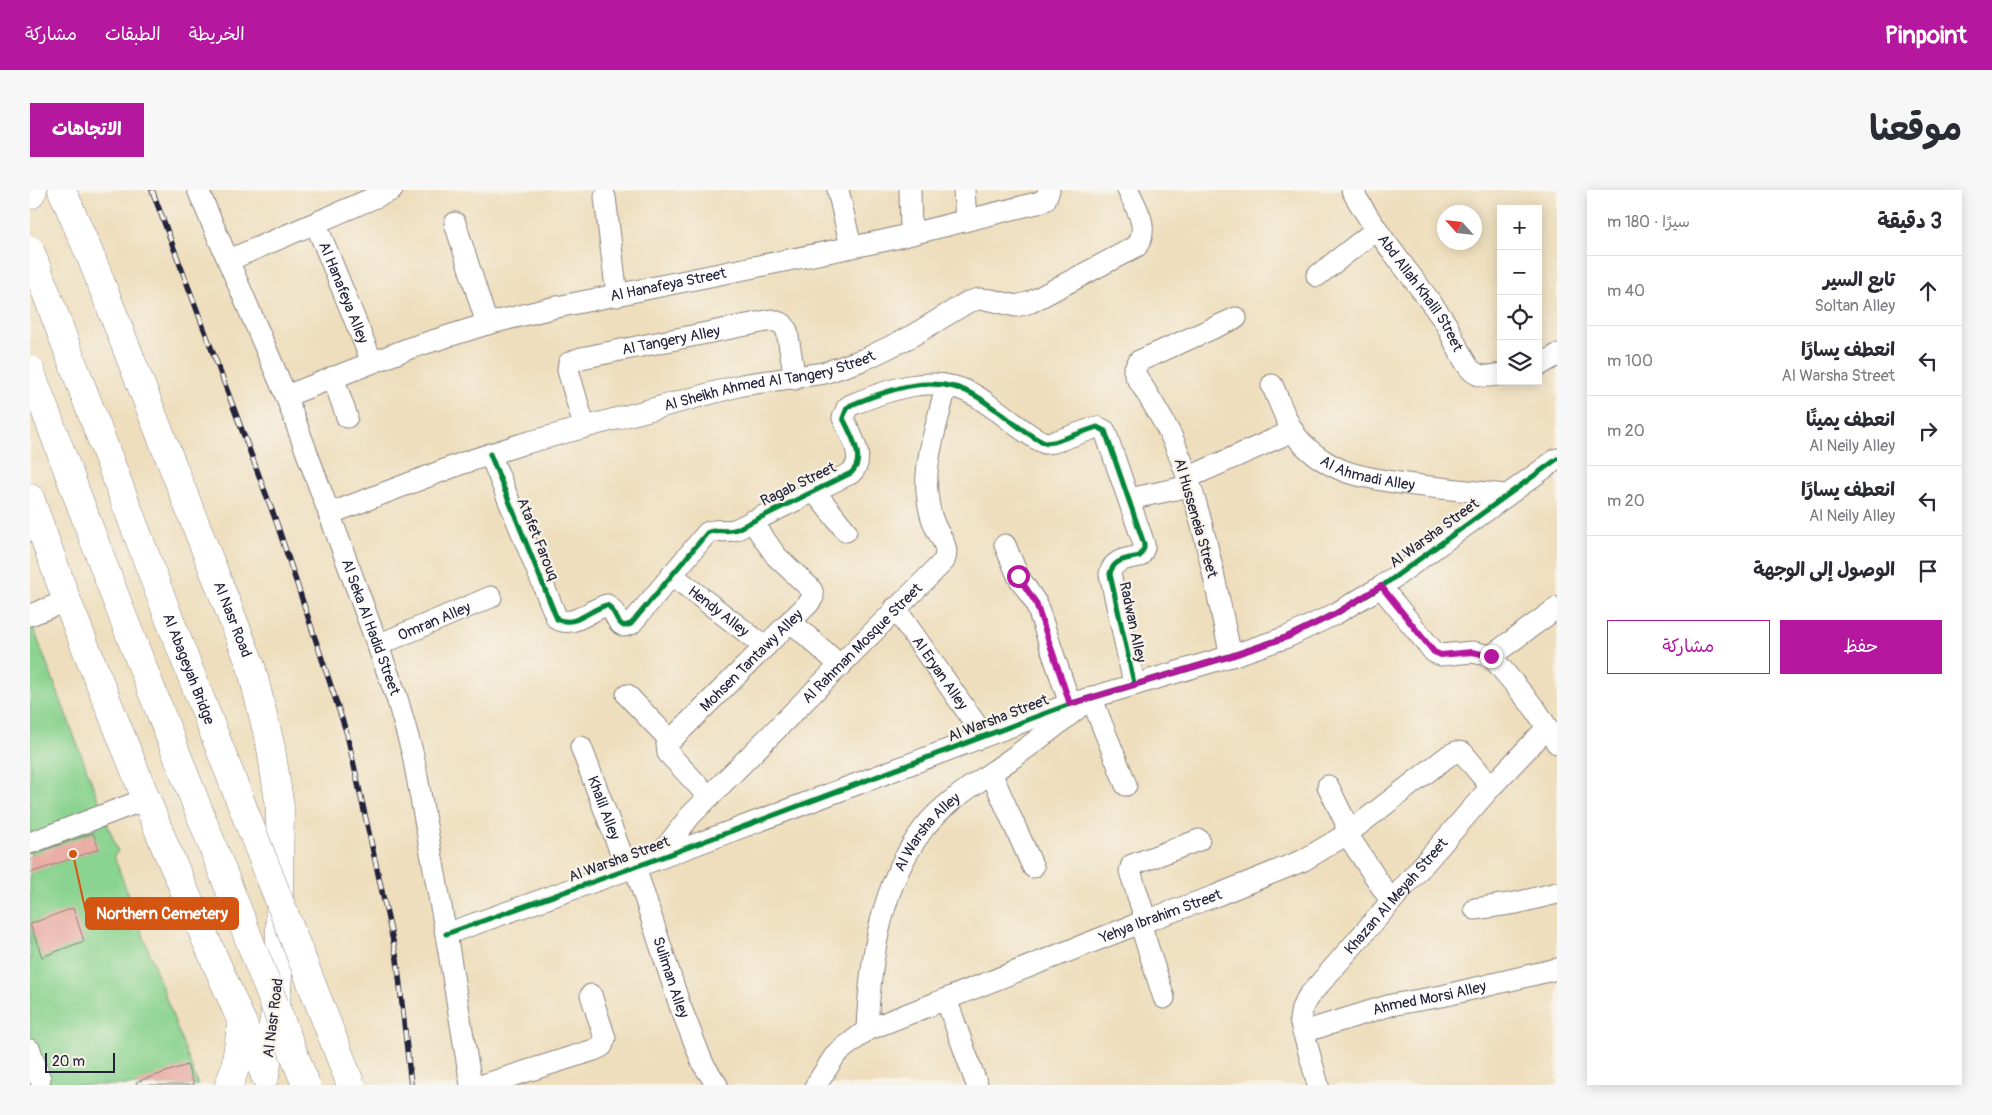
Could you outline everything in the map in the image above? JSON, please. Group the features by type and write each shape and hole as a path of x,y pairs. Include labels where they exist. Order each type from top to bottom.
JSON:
{"main road":[{"path":"30,195 33,190"},
{"name":"Al Nasr Road","path":"62,190 92,260 251,666 271,748 280,808 278,876 280,942 276,1006 267,1080"},
{"name":"Al Abageyah Bridge","path":"30,250 169,618 352,1085"},
{"path":"30,370 121,612 306,1085"},
{"name":"Al Nasr Road","path":"30,498 67,601 164,846 267,1080"},
{"path":"230,1085 235,1068 242,1021"}],"street":[{"name":"Al Seka Al Hadid Street","path":"198,190 286,396 397,698 412,755 446,934 471,1085"},
{"path":"229,260 392,190"},
{"path":"838,190 851,248"},
{"path":"910,190 911,234"},
{"path":"964,190 966,220"},
{"name":"Al Hanafeya Street","path":"286,396 372,362 487,324 552,308 851,248 911,234 1037,203 1045,200 1049,190"},
{"name":"Al Sheikh Ahmed Al Tangery Street","path":"329,514 490,454 584,426 742,385 795,379 824,373 865,359 910,337 968,302 990,300 1016,306 1031,302 1137,246 1143,232 1143,225 1128,190"},
{"name":"Abd Allah Khalil Street","path":"1352,190 1435,307 1454,336 1473,372 1482,376 1497,374"},
{"path":"605,196 617,296"},
{"name":"Al Hanafeya Alley","path":"316,224 372,362"},
{"path":"454,224 487,324"},
{"path":"1317,276 1378,229"},
{"name":"Al Husseneia Street","path":"1231,656 1206,544 1188,482 1174,443 1134,370 1139,362 1236,318"},
{"name":"Al Tangery Alley","path":"584,426 568,370 569,363 581,358 772,320 783,324 787,330 795,379"},
{"path":"1542,364 1557,355"},
{"path":"333,377 347,417"},
{"name":"Ragab Street","path":"572,622 607,606 612,609 621,625 628,626 707,533 717,530 731,531 851,473 857,468 859,460 843,418 847,408 898,388 927,384 946,386 975,395 1045,443 1054,442 1097,427 1102,428 1105,431 1130,499"},
{"name":"Al Ahmadi Alley","path":"1272,384 1293,431 1304,445 1325,461 1349,472 1420,485 1506,495"},
{"name":"Al Rahman Mosque Street","path":"657,859 690,816 841,666 895,608 944,561 947,554 946,547 934,525 926,491 927,473 946,386"},
{"path":"1130,499 1188,482 1293,431"},
{"name":"Atafet Farouq","path":"490,454 554,612 558,619 564,622 572,622"},
{"name":"Al Warsha Street","path":"446,934 657,859 1070,704 1231,656 1287,637 1335,614 1381,586 1557,459"},
{"path":"814,491 846,531"},
{"name":"Radwan Alley","path":"1130,499 1144,548 1140,556 1120,560 1115,564 1110,574 1134,684"},
{"name":"Mohsen Tantawy Alley","path":"670,740 813,597 812,591 776,556 752,521"},
{"path":"1005,545 1018,576 1036,603 1070,704"},
{"name":"Hendy Alley","path":"672,575 765,647"},
{"path":"1381,586 1434,652 1441,655 1472,652 1491,656 1536,710 1552,735"},
{"name":"Omran Alley","path":"378,646 491,597"},
{"path":"30,615 67,601"},
{"name":"Al Eryan Alley","path":"895,608 984,736"},
{"path":"1491,656 1557,608"},
{"path":"790,621 841,666"},
{"path":"627,695 670,740 667,744 668,753 709,797"},
{"path":"1092,697 1126,785"},
{"name":"Al Warsha Alley","path":"867,1030 871,977 877,940 893,881 906,855 924,827 948,804 1049,732 1092,697"},
{"name":"Khazan Al Meyah Street","path":"1318,1085 1300,1020 1302,1008 1308,997 1491,787 1552,735"},
{"name":"Khalil Alley","path":"581,747 631,868"},
{"name":"Yehya Ibrahim Street","path":"816,1085 836,1054 867,1030 1143,922 1216,896 1304,860 1347,834 1456,752 1463,754 1491,787"},
{"path":"991,773 1033,867"},
{"path":"1328,786 1345,821 1347,834 1392,901"},
{"path":"30,843 146,798"},
{"path":"1164,998 1130,871 1132,865 1199,840"},
{"name":"Suliman Alley","path":"631,868 703,1064 717,1085"},
{"path":"1475,909 1524,901 1557,893"},
{"name":"Ahmed Morsi Alley","path":"1303,1032 1391,1005 1442,996 1557,969"},
{"path":"483,1085 602,1046 605,1038 591,995"},
{"path":"946,999 977,1085"},
{"path":"30,1050 40,1079"}],"green space":[{"path":"30,619 118,852 114,856 198,1085 30,1085"}],"building":[{"path":"93,833 99,849 30,873 30,855"},
{"path":"73,908 84,941 42,957 30,924"},
{"path":"187,1065 194,1085 137,1085 136,1082"}],"railway":[{"path":"152,190 276,521 347,734 397,959 411,1085"}],"cycle path":[{"path":"490,454 557,619 564,621 576,620 607,605 624,626 631,624 707,533 737,529 851,473 856,467 856,446 843,418 847,408 851,405 881,393 913,385 945,385 976,396 1027,433 1045,443 1054,442 1097,427 1105,431 1144,544 1140,556 1117,563 1110,574 1134,683"},
{"path":"446,934 657,859 1070,704 1231,656 1287,637 1335,614 1381,587 1557,459"}],"place":[{"name":"Northern Cemetery","path":"73,854"}],"route":[{"path":"1018,576 1036,603 1070,704 1231,656 1287,637 1335,614 1381,586 1434,652 1441,655 1472,652 1491,656"}]}
